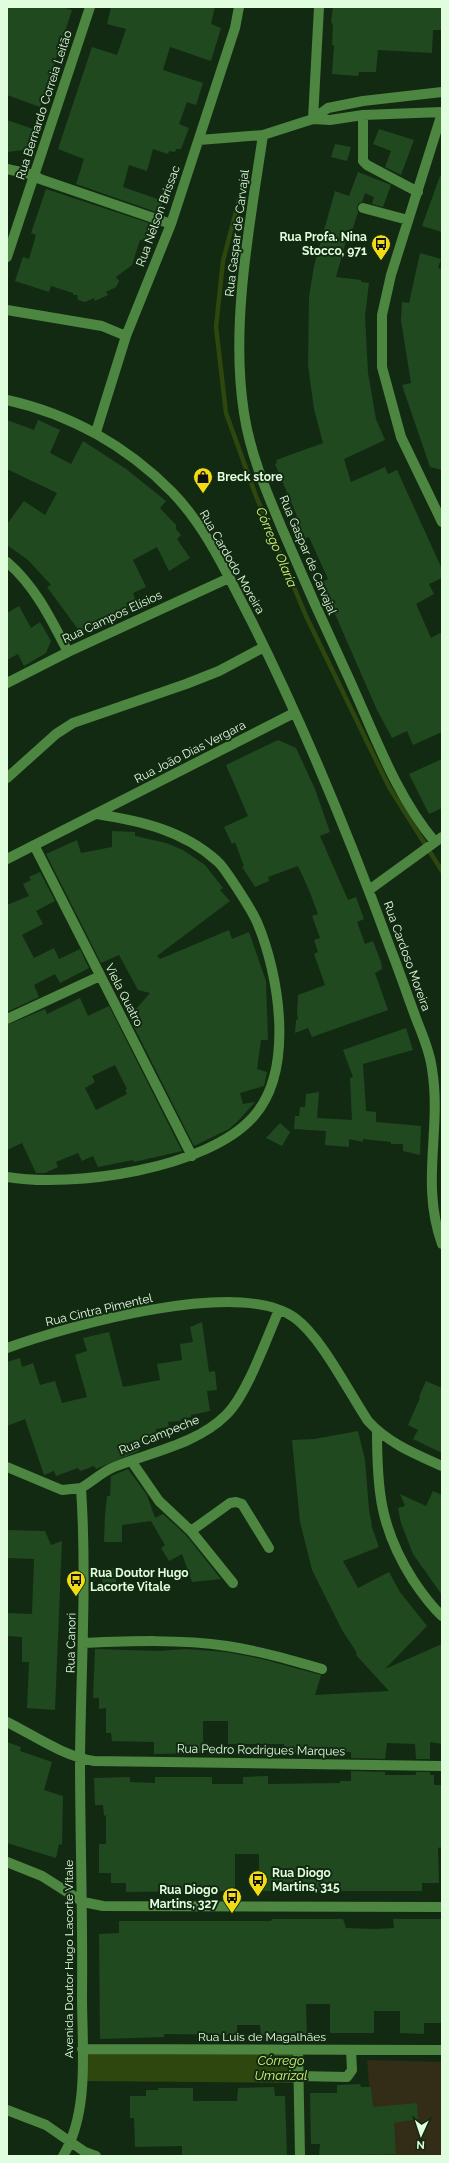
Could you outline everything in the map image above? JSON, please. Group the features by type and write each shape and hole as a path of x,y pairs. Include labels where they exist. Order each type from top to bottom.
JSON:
{"street":[{"name":"Rua Bernardo Correia Leitão","path":"7,257 90,7"},
{"name":"Rua Nélson Brissac","path":"96,432 126,336 171,224 235,28 239,7"},
{"path":"314,119 319,7"},
{"path":"199,140 263,135 314,119 328,108 363,101 442,92"},
{"path":"314,119 330,120 363,115 442,113 418,192 390,275 382,315 382,367 401,437 442,522"},
{"path":"363,115 363,161 367,165 418,192"},
{"name":"Rua Gaspar de Carvajal","path":"263,135 250,218 238,355 244,414 258,468 310,594 403,797 436,842"},
{"path":"7,169 34,174 40,179 171,224"},
{"path":"363,208 408,220"},
{"path":"7,310 102,326 126,336"},
{"name":"Rua Cardodo Moreira","path":"7,400 26,404 61,416 96,432 146,467 172,493 198,522 229,578 264,647 294,713"},
{"path":"431,498 442,497"},
{"path":"7,562 22,576 39,598 68,652"},
{"name":"Rua Campos Elísios","path":"7,683 68,652 229,578"},
{"path":"7,778 56,734 73,723 219,671 264,647"},
{"name":"Rua João Dias Vergara","path":"7,859 294,713"},
{"name":"Rua Cardoso Moreira","path":"294,713 369,890 425,1041 432,1068 434,1122 431,1197 436,1228 442,1244"},
{"path":"7,1177 23,1179 68,1180 159,1166 192,1156 230,1136 254,1116 269,1093 277,1064 279,1031 270,959 257,921 218,862 193,842 158,827 97,814"},
{"path":"369,890 436,842"},
{"name":"Viela Quatro","path":"34,845 192,1156"},
{"path":"7,1019 100,976"},
{"name":"Rua Cintra Pimentel","path":"7,1348 122,1316 165,1308 245,1302 279,1310 294,1317 310,1332 364,1415 377,1431 390,1441 442,1466"},
{"name":"Rua Campeche","path":"81,1488 104,1472 187,1439 213,1426 227,1415 237,1402 279,1310"},
{"path":"377,1431 381,1504 388,1532 403,1564 416,1584 442,1616"},
{"path":"132,1462 159,1501 191,1530 233,1583"},
{"path":"7,1467 62,1490 81,1488"},
{"name":"Rua Canori","path":"80,1759 84,1643 84,1549 81,1488"},
{"path":"191,1530 230,1503 236,1502 242,1504 269,1548"},
{"path":"84,1643 185,1643 227,1646 281,1657 322,1669"},
{"path":"7,1722 80,1759"},
{"name":"Rua Pedro Rodrigues Marques","path":"80,1759 112,1762 442,1766"},
{"name":"Avenida Doutor Hugo Lacorte Vitale","path":"63,2156 72,2142 81,2098 83,1902 80,1759"},
{"path":"7,1862 42,1876 83,1902 120,1907 442,1907"},
{"name":"Rua Luis de Magalhães","path":"82,2049 442,2050"},
{"path":"298,2050 300,2156"},
{"path":"298,2076 347,2077 352,2070 351,2050"},
{"path":"7,2110 46,2125 96,2156"}],"shaded area":[{"path":"367,2060 442,2062 442,2156 375,2156"}],"water":[{"name":"Córrego Umarizal","path":"84,2051 296,2052 297,2083 84,2081"}],"building":[{"path":"7,7 62,7 72,10 40,107 7,95"},
{"path":"111,7 215,7 211,24 221,28 211,61 170,47 163,70 203,83 196,105 187,102 179,124 189,128 181,149 176,149 175,152 169,151 168,154 153,149 147,171 129,165 123,187 163,201 159,213 76,184 84,159 58,149 92,47 117,55 126,29 107,24"},
{"path":"333,7 442,7 442,30 433,30 432,53 378,50 376,72 359,72 358,76 332,74 334,45 332,45 333,24 331,23"},
{"path":"7,120 33,129 28,145 24,150 7,152"},
{"path":"379,129 414,140 401,175 385,167 391,151 373,144"},
{"path":"335,144 351,147 347,161 331,157"},
{"path":"358,172 391,185 383,207 372,204 374,197 365,193 362,202 358,204 358,212 351,234 348,234 336,277 361,280 361,282 369,283 365,316 368,373 376,419 385,440 344,459 351,482 385,467 388,474 397,470 442,569 442,578 429,584 434,594 416,604 431,638 442,632 442,732 413,745 407,731 392,738 377,710 321,582 328,579 309,537 301,540 291,519 297,516 275,464 277,463 276,460 323,443 314,409 308,365 309,297 314,266 335,191 349,196"},
{"path":"440,176 442,176 442,232 422,226"},
{"path":"46,189 155,225 149,241 140,240 132,265 116,277 119,281 116,287 106,292 108,295 95,301 94,298 85,302 78,300 77,295 73,295 73,293 51,286 49,292 15,281 23,257 29,259 36,235 31,233"},
{"path":"420,253 441,259 438,268 442,269 442,470 430,467 402,385 411,383 401,320 402,302 409,303"},
{"path":"7,420 34,430 38,420 60,430 50,453 71,464 83,441 126,469 166,501 160,508 176,525 176,529 181,535 177,539 190,558 169,571 157,547 133,560 146,587 133,593 135,599 126,603 130,613 109,623 107,618 80,632 47,587 51,585 28,560 7,545 7,524 24,501 45,515 57,493 7,469"},
{"path":"19,606 31,628 40,622 51,641 46,653 24,666 18,654 7,660 7,613"},
{"path":"278,740 296,748 315,789 330,832 320,836 348,900 356,897 364,919 357,922 365,944 373,941 381,962 382,969 375,973 388,1010 312,1037 308,1028 295,1033 296,1020 298,1019 298,995 325,985 314,954 318,952 314,940 320,938 312,916 318,914 309,890 298,866 268,877 269,881 255,887 242,867 244,866 235,842 232,844 224,827 248,816 226,765"},
{"path":"442,759 442,808 429,814 409,774"},
{"path":"112,831 135,832 135,836 166,843 183,850 205,865 223,888 220,890 230,901 157,956 160,959 229,930 232,939 249,932 266,981 268,1040 261,1040 257,1069 267,1072 264,1086 240,1093 243,1104 255,1102 229,1129 194,1146 129,1017 150,993 138,990 119,955 101,963 46,854 77,840 81,853 112,847"},
{"path":"40,872 55,901 36,911 43,924 22,935 34,958 54,948 59,959 80,949 89,968 60,983 55,974 34,985 39,997 7,1012 7,905 29,896 23,884 31,880 29,877"},
{"path":"80,998 88,1016 109,1006 182,1151 134,1162 133,1160 98,1167 93,1156 82,1161 78,1153 56,1162 58,1167 45,1173 36,1173 22,1143 7,1150 7,1025 45,1009 47,1014","holes":["115,1065 127,1089 125,1090 127,1094 96,1110 85,1088 95,1082 92,1076"]},
{"path":"406,1028 413,1050 363,1064 366,1111 376,1112 376,1122 421,1126 420,1155 403,1151 403,1144 391,1144 391,1142 363,1139 363,1142 349,1139 349,1147 325,1145 326,1131 294,1129 295,1116 299,1116 300,1107 305,1107 306,1094 319,1092 317,1118 352,1120 350,1078 353,1077 343,1050"},
{"path":"280,1123 290,1132 282,1146 266,1138"},
{"path":"202,1322 209,1372 215,1371 217,1390 207,1391 210,1411 191,1415 191,1417 181,1419 181,1421 168,1422 169,1427 156,1429 157,1440 138,1444 139,1451 96,1469 94,1466 80,1471 78,1468 56,1476 54,1471 44,1475 25,1419 7,1426 7,1362 20,1358 22,1367 33,1363 40,1385 55,1381 62,1403 87,1397 75,1355 87,1351 83,1338 109,1332 123,1387 160,1380 157,1364 182,1360 180,1344 193,1342 190,1327"},
{"path":"426,1381 442,1388 442,1453 413,1439 418,1430 408,1425"},
{"path":"358,1431 365,1460 371,1525 379,1547 343,1561 358,1588 389,1572 400,1592 427,1626 385,1669 442,1644 442,1744 430,1742 430,1759 416,1759 415,1744 387,1743 385,1759 351,1758 351,1752 284,1753 284,1744 228,1744 228,1721 203,1721 203,1753 154,1754 154,1742 112,1741 111,1733 106,1733 106,1708 99,1709 99,1698 93,1698 95,1649 159,1651 186,1649 226,1652 262,1659 321,1675 315,1695 389,1691 356,1655 357,1653 342,1630 312,1570 300,1522 292,1440 314,1439"},
{"path":"128,1469 147,1495 155,1518 163,1514 186,1535 221,1579 192,1582 182,1554 169,1561 161,1548 165,1545 151,1521 122,1525 122,1542 104,1542 107,1496 110,1496 111,1476"},
{"path":"433,1491 442,1495 442,1595 413,1554 401,1523 398,1508 405,1506 400,1494 426,1506"},
{"path":"7,1530 45,1531 51,1545 62,1541 55,1710 27,1708 29,1662 22,1662 22,1637 7,1636 7,1613 32,1614 34,1559 7,1558"},
{"path":"103,1568 116,1569 116,1584 102,1584"},
{"path":"7,1742 21,1747 20,1751 52,1762 44,1790 63,1796 62,1845 59,1844 56,1858 7,1843"},
{"path":"351,1771 385,1772 385,1775 416,1775 416,1772 430,1772 430,1775 434,1775 434,1785 442,1785 442,1847 438,1848 439,1883 422,1883 422,1891 259,1891 259,1854 235,1854 235,1891 126,1892 126,1883 111,1883 111,1873 99,1873 99,1844 106,1844 106,1815 104,1816 103,1805 95,1805 94,1778 130,1777 130,1782 155,1783 155,1777 212,1777 212,1784 243,1784 243,1777 268,1776 268,1784 340,1783 340,1781 351,1781"},
{"path":"272,1919 343,1919 346,1928 376,1929 394,1928 393,1919 442,1919 442,2023 424,2023 424,2034 400,2033 400,2011 374,2011 374,2033 330,2033 330,2004 306,2004 307,2035 261,2035 260,2025 237,2025 237,2035 164,2034 164,2037 100,2039 99,1934 119,1933 119,1921 271,1921"},
{"path":"360,2084 361,2087 371,2087 373,2107 417,2103 418,2119 394,2123 396,2154 319,2156 320,2144 311,2144 310,2093 337,2093 337,2085"},
{"path":"274,2087 275,2096 285,2096 287,2156 182,2156 182,2146 135,2147 134,2118 130,2118 130,2096 146,2096 146,2090 158,2090 158,2088 193,2088 193,2101 237,2101 238,2088"}],"waterway":[{"name":"Córrego Olaria","path":"240,196 223,261 216,327 226,413 256,496 306,616 389,787 442,871"}],"place":[{"name":"Rua Profa. Nina Stocco, 971","path":"381,261"},
{"name":"Breck store","path":"203,494"},
{"name":"Rua Doutor Hugo Lacorte Vitale","path":"76,1597"},
{"name":"Rua Diogo Martins, 315","path":"258,1897"},
{"name":"Rua Diogo Martins, 327","path":"232,1914"}]}
